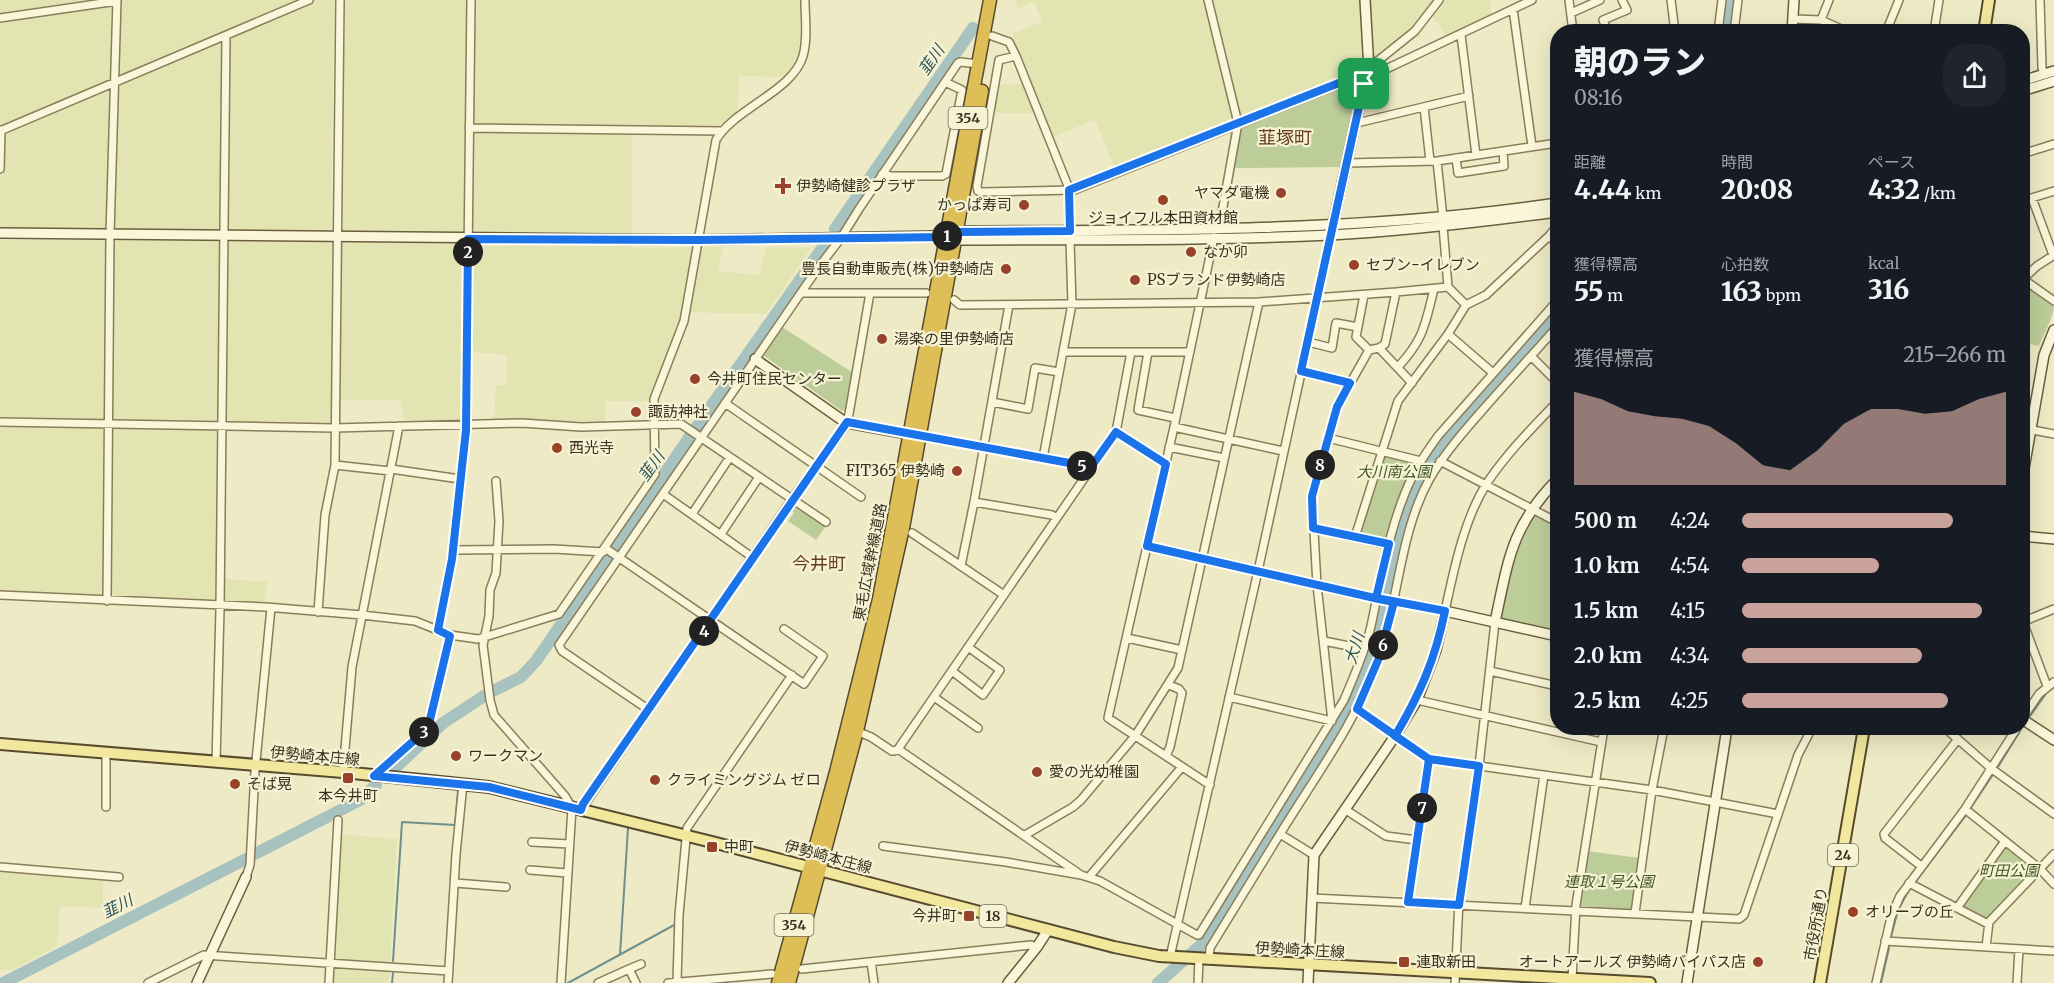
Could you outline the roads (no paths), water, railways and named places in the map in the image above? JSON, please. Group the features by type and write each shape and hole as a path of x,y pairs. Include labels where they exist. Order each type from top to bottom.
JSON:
{"highway":[{"name":"東毛広域幹線道路","path":"953,236 990,0"},
{"name":"東毛広域幹線道路","path":"789,983 815,869 903,528 915,436 998,0"},
{"name":"東毛広域幹線道路","path":"775,978 815,869"}],"main road":[{"path":"1985,24 1989,0"},
{"name":"市役所通り","path":"1820,983 1863,735"},
{"name":"伊勢崎本庄線","path":"0,744 343,772 463,784 512,792 1048,930 1132,951 1174,958 1309,965 1455,978 1650,983"}],"street":[{"path":"0,169 1,130 309,0"},
{"path":"318,612 325,515 335,465 340,0"},
{"path":"438,630 453,550 467,425 471,0"},
{"path":"0,595 219,605 362,615 415,621 450,636 483,638 559,614 655,474 654,399 684,321 716,140 722,131 787,80 800,64 804,52 805,0"},
{"path":"1208,0 1238,123 1217,233 1108,718 1210,785"},
{"path":"1174,958 1179,924 1366,74 1365,0"},
{"path":"1366,74 1415,31 1439,0"},
{"path":"1016,56 999,60 977,189 981,192 1069,190 1366,74 1461,35 1532,0"},
{"path":"1569,0 1572,24"},
{"path":"1571,13 1600,0"},
{"path":"1605,24 1603,20 1627,10 1622,0"},
{"path":"1671,0 1674,24"},
{"path":"1719,24 1722,0"},
{"path":"1735,24 1738,0"},
{"path":"1793,24 1794,0"},
{"path":"1821,20 1829,0"},
{"path":"1889,24 1899,0"},
{"path":"1935,24 1939,0"},
{"path":"2040,0 2044,74"},
{"path":"0,18 117,1 110,234 107,601"},
{"path":"1513,9 1532,146"},
{"path":"1793,19 1821,20 1830,24"},
{"path":"1461,35 1476,155"},
{"path":"216,762 225,36"},
{"path":"992,36 1009,42 1069,190 1072,304 1043,458"},
{"path":"649,710 562,651 560,648 562,640 617,556 663,494 700,435 841,238 945,82 960,62 979,64"},
{"path":"2030,78 2054,71"},
{"path":"2030,88 2054,81"},
{"path":"882,174 942,176 946,174 962,90 945,82"},
{"path":"1356,121 1361,122 1469,96"},
{"path":"1424,106 1443,222 1448,287 1466,305"},
{"path":"469,128 722,131"},
{"path":"1346,163 1433,161 1550,144"},
{"path":"2030,152 2054,144"},
{"path":"1456,158 1458,173 1504,166 1503,151"},
{"path":"2030,271 2054,255 2032,198 2054,191"},
{"path":"1443,222 1550,204"},
{"path":"0,233 698,240 1070,236 1332,230 1550,213"},
{"path":"1355,537 1394,408 1448,334 1466,305 1486,295 1549,237"},
{"path":"2030,284 2054,301"},
{"path":"954,300 960,305 1260,302 1448,287"},
{"path":"1398,367 1413,351 1422,335 1434,289"},
{"path":"1332,721 1317,585 1312,496 1337,407 1369,350 1385,344 1396,292"},
{"path":"801,293 926,293"},
{"path":"561,983 569,844 576,809 583,804 649,710 752,557 847,422 870,293"},
{"path":"1364,295 1356,337 1369,350"},
{"path":"1025,835 1077,804 1135,736 1178,668 1260,302"},
{"path":"961,566 1009,305"},
{"path":"883,846 1006,862 1085,876 1100,881 1197,936 1199,935 1332,721 1355,675 1378,598 1393,528 1402,500 1421,461 1438,436 1550,310"},
{"path":"1308,342 1332,348 1336,323 1358,327"},
{"path":"2030,413 2044,355 2054,330"},
{"path":"1448,334 1492,374"},
{"path":"1198,983 1202,959 1357,709 1379,658 1408,532 1428,482 1452,444 1550,335"},
{"path":"1379,348 1412,383"},
{"path":"1063,352 1190,352"},
{"path":"852,730 871,737 894,752 898,748 1116,432 1131,352"},
{"path":"1148,352 1138,410 1175,418"},
{"path":"1530,356 1550,375"},
{"path":"755,359 847,422 1091,467"},
{"path":"992,402 1028,409 1035,368 1059,372"},
{"path":"1301,371 1350,383"},
{"path":"725,403 861,497"},
{"path":"1308,983 1314,855 1417,700 1436,650 1458,549 1486,485 1518,442 1550,409"},
{"path":"0,422 334,428 522,423 580,427 681,424 826,522"},
{"path":"343,772 352,667 399,426"},
{"path":"1174,427 1283,451"},
{"path":"2030,430 2054,434"},
{"path":"1116,432 1166,464"},
{"path":"1328,438 1421,461"},
{"path":"1169,447 1224,458"},
{"path":"692,514 730,457"},
{"path":"1440,461 1550,518"},
{"path":"335,465 460,479"},
{"path":"721,534 759,477"},
{"path":"496,481 499,521 498,549 496,573 490,590 489,616 483,638 490,700 494,715 576,809"},
{"path":"1455,978 1459,905 1479,766 1495,622 1511,552 1518,532 1531,509 1550,488"},
{"path":"663,494 752,557"},
{"path":"974,502 1052,515 1056,518"},
{"path":"1313,528 1389,544"},
{"path":"912,533 1004,595"},
{"path":"2030,537 2054,539"},
{"path":"1147,546 1550,634"},
{"path":"453,550 605,550 804,684 823,656 784,629"},
{"path":"197,983 250,865 251,822 271,608"},
{"path":"2030,619 2054,609"},
{"path":"374,776 428,728 450,636"},
{"path":"1126,638 1182,650"},
{"path":"1324,641 1364,649"},
{"path":"2030,641 2047,686"},
{"path":"952,671 983,695 1000,670 968,647"},
{"path":"1490,671 1550,684"},
{"path":"677,982 686,836 690,824 792,675"},
{"path":"2030,708 2047,686 2054,682"},
{"path":"1166,756 1182,693 1179,689 1169,685"},
{"path":"934,697 978,728"},
{"path":"1229,697 1332,721"},
{"path":"1417,700 1550,731"},
{"path":"1357,709 1429,759 1652,790 1778,814"},
{"path":"2030,724 2054,740"},
{"path":"1570,735 1601,742"},
{"path":"1572,981 1575,911 1602,735"},
{"path":"1635,913 1652,790 1663,735"},
{"path":"1687,983 1726,735"},
{"path":"1312,898 1739,919 1744,915 1798,755 1808,735"},
{"path":"1953,735 1992,769 2054,814"},
{"path":"1876,983 1895,905 1965,809 2013,735"},
{"path":"1922,866 1885,838 1884,834 1958,739"},
{"path":"898,748 1085,876"},
{"path":"106,753 106,807"},
{"path":"1408,902 1429,759"},
{"path":"1085,876 1181,768"},
{"path":"1525,908 1544,775"},
{"path":"448,983 463,784"},
{"path":"1965,809 2040,869 2054,884"},
{"path":"1346,810 1383,835 1417,840"},
{"path":"329,983 338,820"},
{"path":"1280,834 1314,855"},
{"path":"1957,908 2005,841"},
{"path":"532,842 569,844"},
{"path":"1986,947 1988,924 2054,854"},
{"path":"0,867 119,877"},
{"path":"530,870 567,873"},
{"path":"454,883 506,887"},
{"path":"1909,883 1988,924"},
{"path":"1008,983 1048,930"},
{"path":"1885,941 2054,951"},
{"path":"802,969 1030,945 1037,947"},
{"path":"2017,983 2019,949"},
{"path":"148,983 204,956 449,971"},
{"path":"871,962 874,983"},
{"path":"598,983 641,964"},
{"path":"628,969 636,983"},
{"path":"668,983 775,978"}],"waterway":[{"name":"大川","path":"1725,24 1729,0"},
{"name":"韮川","path":"835,229 973,28"},
{"name":"韮川","path":"493,691 521,677 536,661 823,247"},
{"name":"大川","path":"1158,983 1201,945 1262,843 1322,750 1358,686 1369,659 1406,511 1429,463 1445,440 1550,321"},
{"path":"2030,716 2045,695"},
{"name":"韮川","path":"395,768 443,723 484,696"},
{"path":"1998,767 2018,735"},
{"path":"1970,809 1992,776"},
{"name":"韮川","path":"255,854 360,800 376,785"},
{"path":"393,961 402,822 455,825 458,791"},
{"path":"1916,881 1967,814"},
{"path":"620,955 628,828"},
{"name":"韮川","path":"3,983 246,859"},
{"path":"1891,937 1898,910 1909,890"},
{"path":"568,983 676,924"},
{"path":"1881,983 1889,948"},
{"path":"392,983 393,973"}],"place":[{"name":"伊勢崎健診プラザ","path":"783,186"},
{"name":"ヤマダ電機","path":"1281,193"},
{"name":"ジョイフル本田資材館","path":"1163,200"},
{"name":"かっぱ寿司","path":"1024,205"},
{"name":"なか卯","path":"1191,252"},
{"name":"セブン-イレブン","path":"1354,265"},
{"name":"豊長自動車販売(株)伊勢崎店","path":"1006,269"},
{"name":"PSブランド伊勢崎店","path":"1135,280"},
{"name":"湯楽の里伊勢崎店","path":"882,339"},
{"name":"今井町住民センター","path":"695,379"},
{"name":"諏訪神社","path":"636,412"},
{"name":"西光寺","path":"557,448"},
{"name":"FIT365 伊勢崎","path":"957,471"},
{"name":"ワークマン","path":"456,756"},
{"name":"愛の光幼稚園","path":"1037,772"},
{"name":"本今井町","path":"348,778"},
{"name":"クライミングジム ゼロ","path":"655,780"},
{"name":"そば晃","path":"235,784"},
{"name":"中町","path":"712,847"},
{"name":"オリーブの丘","path":"1853,912"},
{"name":"今井町","path":"969,916"},
{"name":"連取新田","path":"1404,962"},
{"name":"オートアールズ 伊勢崎バイパス店","path":"1758,962"}],"district":[{"name":"韮塚町","path":"1285,138"},
{"name":"今井町","path":"819,564"}],"park label":[{"name":"大川南公園","path":"1394,472"},
{"name":"町田公園","path":"2009,871"},
{"name":"連取１号公園","path":"1609,882"}]}
